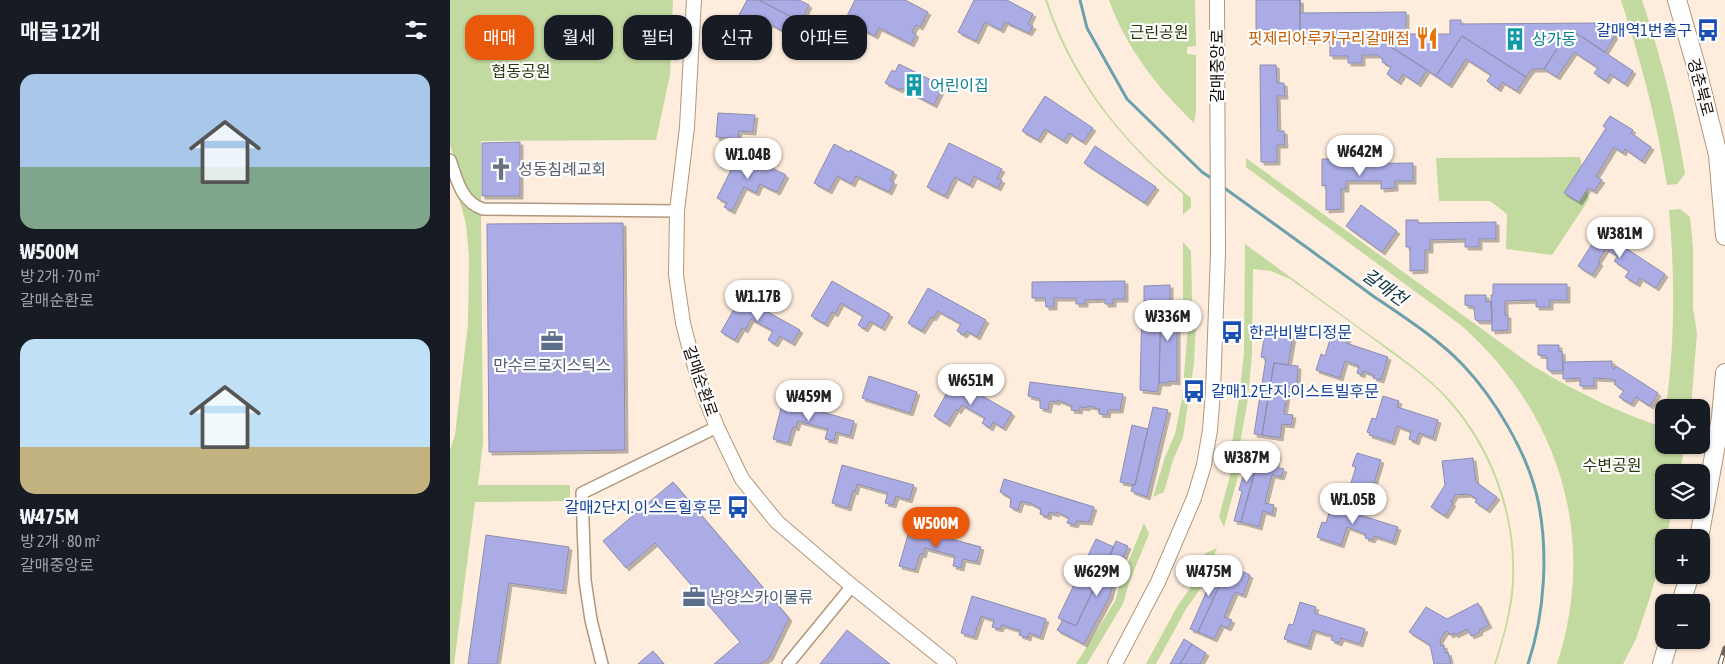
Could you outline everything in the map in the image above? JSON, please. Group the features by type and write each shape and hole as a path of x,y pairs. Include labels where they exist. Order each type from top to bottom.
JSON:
{"main road":[{"name":"경춘북로","path":"1677,0 1716,146 1723,194 1725,236"},
{"path":"1701,529 1721,417 1725,374"},
{"path":"1662,664 1666,649"}],"street":[{"name":"갈매순환로","path":"694,0 687,127 677,211 676,275 683,323 691,354 717,427 742,479 777,522 852,586 949,664"},
{"name":"갈매중앙로","path":"1115,664 1158,582 1194,498 1204,465 1210,430 1218,253 1217,0"},
{"path":"450,160 465,197 474,206 483,209 677,211"},
{"path":"602,664 591,620 585,580 582,493 717,427"},
{"path":"788,664 852,586"}],"green space":[{"name":"협동공원","path":"450,0 673,0 672,15 623,15 623,60 671,60 670,75 656,140 481,141 481,201 473,197 468,191 450,146"},
{"path":"1045,0 1047,0 1058,30 1072,58 1104,110 1144,156 1191,198 1191,207 1183,215 1183,194 1138,151 1118,129 1100,106 1084,82 1069,57"},
{"name":"근린공원","path":"1109,0 1195,0 1196,46 1187,47 1187,54 1196,55 1196,112 1194,123 1155,81 1144,66 1124,34"},
{"path":"1621,0 1642,0 1649,21 1667,86 1685,174 1677,184 1667,185 1648,92"},
{"path":"1580,157 1589,199 1552,255 1506,249 1507,214 1490,201 1439,201 1436,158"},
{"name":"수변공원","path":"1246,158 1533,366 1612,408 1655,424 1655,454 1683,454 1681,464 1655,464 1655,519 1671,519 1668,529 1655,529 1655,579 1636,639 1623,664 1557,664 1569,617 1573,570 1571,525 1562,481 1546,438 1524,398 1496,361 1462,326 1246,167"},
{"path":"457,191 472,212 481,215 483,443 478,485 570,485 570,501 475,502 454,664 450,664 450,450 455,435 468,324 469,257 466,224"},
{"path":"1680,209 1690,217 1693,247 1693,308 1697,333 1692,399 1667,399 1673,309 1669,210"},
{"path":"1183,242 1191,251 1192,300 1196,325 1194,363 1183,437 1173,460 1164,492 1153,497 1165,457 1175,434 1182,399 1188,326 1183,301"},
{"path":"1245,244 1420,372 1449,399 1466,419 1480,442 1492,465 1501,490 1513,541 1513,594 1504,638 1496,664 1494,664 1500,647 1511,594 1510,538 1505,510 1497,483 1486,457 1472,432 1455,409 1421,375 1290,279 1271,271 1253,269 1252,354 1248,399 1240,444 1240,469 1224,527 1219,517 1232,468 1232,443 1244,353"},
{"path":"1144,523 1149,534 1130,580 1123,604 1087,664 1076,664 1115,601 1122,577"},
{"path":"1217,548 1201,588 1186,609 1156,664 1146,664 1178,605 1193,584 1206,553"}],"building":[{"path":"747,0 759,0 788,15 782,15 782,31 772,25 772,15 739,15"},
{"path":"759,0 799,0 809,5 804,15 788,15"},
{"path":"855,0 905,0 928,12 920,27 916,25 912,32 916,34 911,44 879,28 875,36 867,32 867,15 848,15"},
{"path":"974,0 1007,0 1033,14 1028,24 1033,26 1029,33 1005,22 1001,30 985,22 976,41 958,32"},
{"path":"1256,0 1300,0 1300,40 1273,40 1272,30 1256,30"},
{"name":"상가동","path":"1300,0 1301,13 1406,12 1406,34 1450,34 1450,20 1461,20 1461,24 1598,23 1616,34 1605,52 1570,29 1544,69 1532,69 1526,77 1462,36 1436,76 1377,38 1300,40"},
{"path":"1570,29 1633,71 1625,84 1610,74 1606,81 1594,73 1598,68 1574,52 1557,77 1544,69"},
{"path":"1462,36 1526,77 1517,91 1502,82 1498,89 1487,81 1491,75 1466,59 1449,85 1436,76"},
{"path":"1377,38 1427,70 1418,84 1403,74 1398,82 1387,74 1391,67 1382,62 1383,59 1377,55 1362,55 1362,63 1348,63 1348,56 1330,56 1330,40"},
{"name":"어린이집","path":"899,64 943,86 934,105 901,88 900,90 885,83 892,70 895,72"},
{"path":"1260,65 1276,65 1277,83 1284,83 1285,96 1277,96 1278,131 1284,131 1285,145 1277,145 1277,162 1261,162"},
{"path":"1045,96 1093,128 1083,142 1069,133 1064,141 1045,129 1038,140 1022,131"},
{"path":"718,113 755,115 753,132 739,131 738,139 716,137"},
{"path":"1610,116 1633,130 1631,133 1651,147 1642,161 1625,149 1623,153 1614,147 1596,176 1602,180 1594,191 1588,188 1579,202 1564,193 1606,128 1603,126"},
{"name":"성동침례교회","path":"520,142 520,196 482,196 482,143"},
{"path":"949,143 1002,169 997,178 1002,180 998,188 974,176 970,185 955,177 945,196 927,187"},
{"path":"834,144 894,172 890,180 894,182 889,192 856,176 852,184 837,176 829,191 814,183"},
{"path":"1095,146 1156,187 1145,203 1084,163"},
{"path":"739,154 786,175 777,192 760,184 756,193 744,187 732,211 724,207 727,203 717,198"},
{"path":"1322,159 1335,159 1335,164 1413,163 1413,181 1395,181 1395,188 1381,189 1381,181 1346,181 1346,189 1341,189 1341,209 1326,210 1326,185 1322,186"},
{"path":"1361,205 1397,231 1382,252 1346,226"},
{"path":"1406,220 1418,220 1418,223 1496,222 1496,239 1479,239 1479,247 1465,247 1465,239 1430,240 1430,250 1425,250 1425,270 1410,271 1410,247 1406,247"},
{"path":"623,223 625,450 489,452 487,224"},
{"path":"1603,227 1627,242 1624,247 1665,274 1656,288 1640,278 1637,284 1625,277 1629,271 1614,261 1618,256 1606,249 1592,275 1578,266"},
{"path":"832,281 890,314 882,328 870,321 865,329 858,325 863,316 841,303 835,314 832,312 825,324 811,316"},
{"path":"1125,281 1125,299 1113,299 1113,304 1105,304 1105,299 1085,300 1085,304 1076,304 1076,298 1054,298 1054,307 1046,307 1045,298 1032,298 1032,282"},
{"path":"1493,284 1567,284 1567,300 1550,300 1550,307 1536,307 1536,300 1505,301 1505,315 1508,315 1508,330 1492,331 1491,295 1493,295"},
{"path":"1170,285 1170,301 1144,301 1144,286"},
{"path":"928,288 986,320 977,337 967,331 964,335 957,331 961,324 938,311 933,318 931,317 922,331 908,323"},
{"path":"1465,295 1486,295 1486,302 1491,301 1492,321 1477,321 1475,319 1474,307 1465,305"},
{"path":"741,297 800,330 792,343 780,336 775,344 768,340 773,331 751,319 745,330 742,328 735,340 721,332"},
{"path":"1144,301 1161,301 1159,383 1157,392 1140,390 1142,304 1144,304"},
{"path":"1161,301 1177,301 1177,382 1159,383"},
{"path":"1265,332 1293,336 1288,365 1274,363 1262,435 1254,434 1266,358 1261,357"},
{"path":"1332,333 1348,338 1346,343 1388,357 1381,380 1373,378 1374,375 1363,371 1362,375 1357,373 1359,366 1345,361 1340,378 1316,370 1321,354 1325,356"},
{"path":"1538,345 1559,345 1559,352 1562,351 1563,371 1550,371 1547,369 1547,358 1546,356 1538,355"},
{"path":"1612,361 1612,368 1614,369 1616,366 1658,393 1650,406 1636,397 1631,404 1619,397 1624,391 1614,384 1616,381 1611,379 1594,378 1594,386 1580,386 1580,378 1563,379 1563,362"},
{"path":"1274,363 1298,366 1297,388 1288,387 1284,414 1293,415 1291,425 1282,424 1280,438 1262,435"},
{"path":"869,376 917,392 910,413 862,398"},
{"path":"954,380 1012,413 1003,428 993,422 990,428 982,423 985,418 962,405 958,411 956,409 947,424 934,416"},
{"path":"1030,382 1123,394 1120,410 1108,410 1107,415 1099,414 1100,409 1095,409 1095,407 1080,407 1079,411 1071,410 1072,406 1058,400 1057,402 1050,401 1048,410 1040,408 1040,399 1028,396"},
{"path":"1383,396 1399,401 1397,407 1438,420 1433,438 1419,433 1416,442 1409,439 1411,431 1397,426 1392,442 1369,435 1370,433 1367,432 1372,418 1376,419"},
{"path":"783,401 854,421 850,436 836,432 834,441 825,439 828,429 798,421 796,428 793,427 788,443 773,439"},
{"path":"1153,407 1168,410 1147,497 1131,491 1133,485 1135,485"},
{"path":"1132,425 1148,429 1135,485 1120,482"},
{"path":"1253,447 1261,449 1241,522 1234,521 1242,491 1239,490"},
{"path":"1261,449 1278,453 1275,467 1284,469 1281,477 1272,475 1265,503 1274,505 1272,514 1263,511 1259,527 1241,522"},
{"path":"1357,453 1381,460 1371,493 1350,486 1356,467 1352,466"},
{"path":"1473,458 1476,482 1497,497 1487,510 1475,502 1477,499 1468,494 1455,495 1451,502 1453,503 1445,516 1431,507 1445,485 1442,461"},
{"path":"842,465 914,485 909,500 896,496 893,505 885,503 888,493 857,484 848,508 832,503"},
{"path":"1004,479 1094,507 1089,522 1077,521 1075,525 1067,523 1069,518 1057,512 1056,514 1049,512 1048,517 1040,514 1041,509 1028,502 1021,501 1018,510 1010,507 1011,498 1000,492"},
{"path":"673,482 789,618 770,657 761,664 714,664 740,642 655,543 626,568 603,541"},
{"path":"1333,500 1349,505 1347,511 1398,527 1393,542 1374,536 1372,540 1365,538 1366,534 1347,527 1341,545 1317,537 1322,522 1326,523"},
{"path":"910,528 981,547 977,562 963,559 961,568 953,566 955,556 925,548 923,555 920,554 915,570 899,566"},
{"path":"486,535 569,547 563,591 509,583 497,664 468,664"},
{"path":"1096,539 1114,547 1076,626 1058,618"},
{"path":"1116,541 1128,546 1114,580 1110,596 1084,644 1057,630 1063,620 1076,626"},
{"path":"1219,563 1228,567 1198,632 1190,629"},
{"path":"1229,565 1250,575 1243,595 1235,592 1224,617 1232,620 1228,628 1221,625 1214,639 1198,632"},
{"path":"972,596 1046,619 1040,637 1029,633 1028,638 1019,635 1021,631 1002,625 1000,629 992,627 994,620 981,616 974,637 961,633"},
{"path":"1300,602 1316,607 1314,613 1365,629 1360,644 1341,638 1339,643 1331,640 1333,636 1313,630 1308,647 1284,639 1289,624 1293,625"},
{"path":"1478,603 1489,625 1471,636 1468,629 1455,635 1454,633 1450,635 1447,631 1445,632 1440,640 1441,646 1444,645 1445,653 1448,652 1451,664 1434,664 1430,645 1409,632 1426,607 1447,619"},
{"path":"847,630 890,664 820,664"},
{"path":"1184,639 1192,644 1180,664 1170,664"},
{"path":"1192,644 1206,653 1200,664 1180,664"},
{"path":"653,651 664,664 638,664"}],"waterway":[{"name":"갈매천","path":"1080,0 1087,28 1127,99 1202,172 1214,180"},
{"name":"갈매천","path":"1223,187 1420,328 1463,365 1487,393 1498,410 1525,461 1537,496 1541,516 1544,559 1543,581 1538,624 1528,664"}],"railway":[{"path":"1720,664 1725,648"}],"place":[{"name":"갈매역1번출구","path":"1708,30"},
{"name":"핏제리아루카구리갈매점","path":"1427,38"},
{"name":"상가동","path":"1515,39"},
{"name":"어린이집","path":"914,85"},
{"name":"성동침례교회","path":"501,169"},
{"name":"한라비발디정문","path":"1232,332"},
{"name":"만수르로지스틱스","path":"552,341"},
{"name":"갈매1.2단지.이스트빌후문","path":"1194,391"},
{"name":"갈매2단지.이스트힐후문","path":"738,507"},
{"name":"남양스카이물류","path":"694,597"}]}
